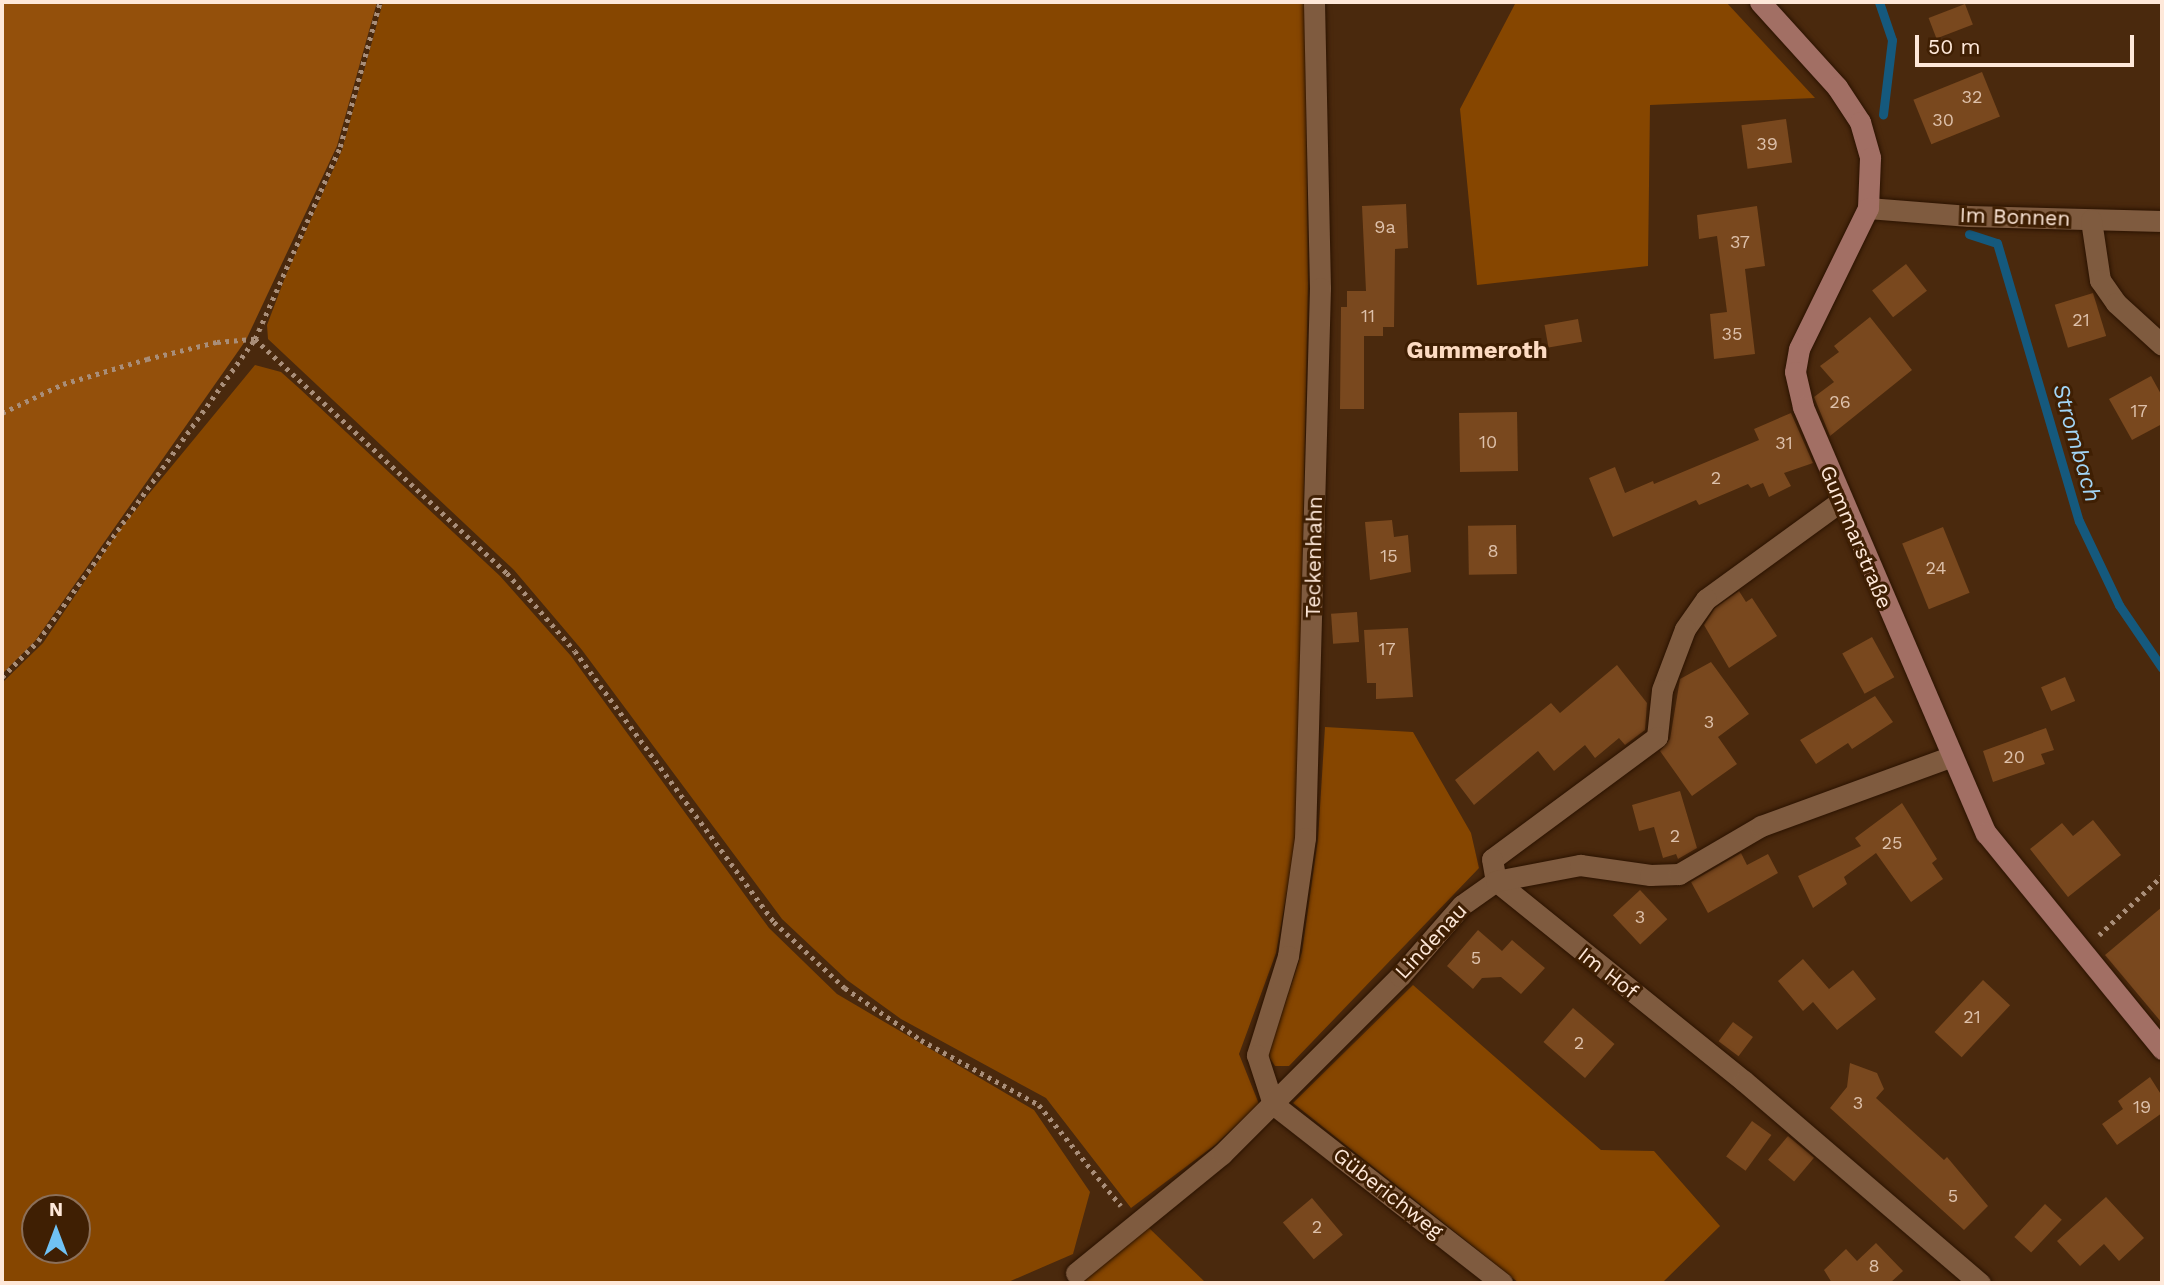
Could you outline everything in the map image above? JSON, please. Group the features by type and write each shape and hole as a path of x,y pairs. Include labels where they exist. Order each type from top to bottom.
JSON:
{"street":[{"name":"Teckenhahn","path":"1273,1104 1257,1055 1288,956 1306,824 1320,288 1314,2"},
{"name":"Gummarstraße","path":"1760,2 1837,87 1860,122 1870,158 1868,208 1799,349 1795,372 1803,407 1950,757 1986,833 2162,1049"},
{"name":"Im Bonnen","path":"1868,208 2091,220 2162,221"},
{"path":"2091,220 2100,280 2116,303 2162,345"},
{"path":"1496,881 1492,859 1657,737 1662,690 1685,629 1706,599 1841,502"},
{"name":"Lindenau","path":"1076,1273 1222,1154 1400,976 1462,905 1496,881 1580,865 1650,875 1679,874 1761,826 1950,757"},
{"name":"Im Hof","path":"1496,881 1744,1081 1980,1283"},
{"name":"Güberichweg","path":"1273,1104 1502,1283"}],"path":[{"path":"2,677 38,641 255,339 340,148 380,2"},
{"path":"2,413 63,384 147,359 218,342 255,339 508,573 575,651 774,922 845,988 921,1040 1039,1105 1135,1223"},
{"path":"2082,951 2162,876"}],"shaded area":[{"path":"2,2 377,2 337,146 246,340 35,641 2,674"},
{"path":"383,2 1305,2 1308,284 1297,836 1276,953 1239,1054 1259,1104 1215,1145 1131,1208 1046,1098 901,1019 847,980 782,919 582,650 514,570 268,339 267,325 286,275 342,150"},
{"path":"1516,2 1726,2 1815,98 1650,105 1648,266 1477,285 1460,109"},
{"path":"255,365 281,372 500,576 571,656 769,928 837,994 1034,1110 1090,1192 1073,1254 1006,1283 2,1283 2,683 43,643 120,529"},
{"path":"1325,727 1413,732 1471,833 1479,868 1289,1066 1275,1066 1268,1055 1302,952 1318,839"},
{"path":"1413,985 1601,1150 1654,1151 1720,1226 1662,1283 1519,1283 1293,1103"},
{"path":"1148,1227 1206,1283 1081,1283 1082,1279"}],"building":[{"path":"1965,4 1973,25 1936,39 1929,18"},
{"path":"1982,72 2000,117 1931,144 1913,100"},
{"path":"1786,119 1792,163 1748,169 1741,125"},
{"path":"1406,204 1408,248 1395,249 1394,327 1383,327 1383,336 1364,336 1364,409 1340,409 1341,307 1347,307 1347,291 1366,291 1362,206"},
{"path":"1757,206 1765,266 1745,269 1755,354 1714,359 1710,314 1727,312 1717,236 1699,239 1697,215"},
{"path":"1906,264 1927,291 1893,317 1872,290"},
{"path":"2093,293 2106,336 2068,348 2055,305"},
{"path":"1870,317 1912,370 1830,436 1814,397 1834,382 1820,366 1839,352 1834,346"},
{"path":"1578,319 1582,342 1549,348 1545,325"},
{"path":"2151,376 2162,396 2162,424 2132,440 2109,399"},
{"path":"1517,412 1518,471 1460,472 1459,413"},
{"path":"1791,413 1813,463 1784,473 1791,486 1769,497 1763,483 1751,488 1748,484 1699,505 1696,500 1613,537 1589,478 1615,467 1625,493 1653,481 1654,484 1759,440 1754,429"},
{"path":"1392,520 1394,537 1408,535 1411,572 1370,580 1365,522"},
{"path":"1516,525 1517,574 1469,575 1468,526"},
{"path":"1943,527 1970,593 1929,609 1902,543"},
{"path":"1739,591 1746,602 1752,598 1777,636 1729,668 1704,625 1715,608"},
{"path":"1357,612 1359,642 1333,644 1331,614"},
{"path":"1408,628 1413,697 1376,699 1376,683 1367,683 1364,630"},
{"path":"1872,637 1894,677 1865,694 1842,653"},
{"path":"1711,662 1749,714 1718,737 1737,764 1692,796 1660,751 1670,739 1680,679"},
{"path":"1617,665 1647,703 1645,730 1625,745 1619,738 1595,758 1585,745 1554,771 1538,751 1474,805 1455,780 1551,703 1560,713"},
{"path":"2065,677 2075,701 2051,711 2041,687"},
{"path":"1875,696 1893,722 1852,749 1848,743 1816,764 1800,740"},
{"path":"2046,728 2054,750 2041,754 2045,764 1993,782 1983,751"},
{"path":"1680,791 1697,848 1678,859 1676,854 1663,858 1654,827 1639,831 1632,805"},
{"path":"1902,803 1937,859 1932,863 1943,879 1911,902 1876,853 1844,877 1847,884 1813,908 1798,876 1861,846 1855,838"},
{"path":"2093,820 2121,855 2068,897 2030,849 2062,823 2073,836"},
{"path":"1741,853 1747,865 1768,854 1778,873 1708,913 1691,882"},
{"path":"1640,890 1667,919 1640,944 1613,915"},
{"path":"2162,907 2162,1023 2105,955"},
{"path":"1478,930 1502,951 1512,940 1545,968 1521,994 1501,977 1482,978 1473,989 1447,966"},
{"path":"1803,959 1829,989 1824,993 1853,970 1876,999 1837,1030 1813,1002 1803,1011 1778,981"},
{"path":"1983,980 2010,1005 1962,1057 1935,1032"},
{"path":"1573,1008 1615,1044 1585,1078 1543,1042"},
{"path":"1733,1022 1753,1037 1739,1056 1719,1041"},
{"path":"1850,1063 1877,1073 1884,1089 1876,1098 1944,1160 1947,1157 1988,1206 1964,1230 1830,1108 1847,1087"},
{"path":"2150,1077 2162,1096 2162,1113 2117,1145 2102,1124 2123,1109 2118,1101"},
{"path":"1752,1121 1771,1135 1746,1171 1726,1157"},
{"path":"1788,1136 1814,1158 1794,1182 1768,1160"},
{"path":"2106,1197 2144,1238 2119,1261 2104,1244 2080,1266 2057,1241"},
{"path":"1312,1198 1343,1235 1314,1259 1283,1222"},
{"path":"2045,1204 2062,1220 2031,1253 2014,1237"},
{"path":"1876,1243 1903,1271 1890,1283 1832,1283 1824,1270 1846,1249 1857,1261"}],"waterway":[{"name":"Strombach","path":"1879,2 1892,40 1883,114"},
{"name":"Strombach","path":"1969,234 1997,243 2079,521 2119,605 2162,668"}],"district":[{"name":"Gummeroth","path":"1477,351"}]}
